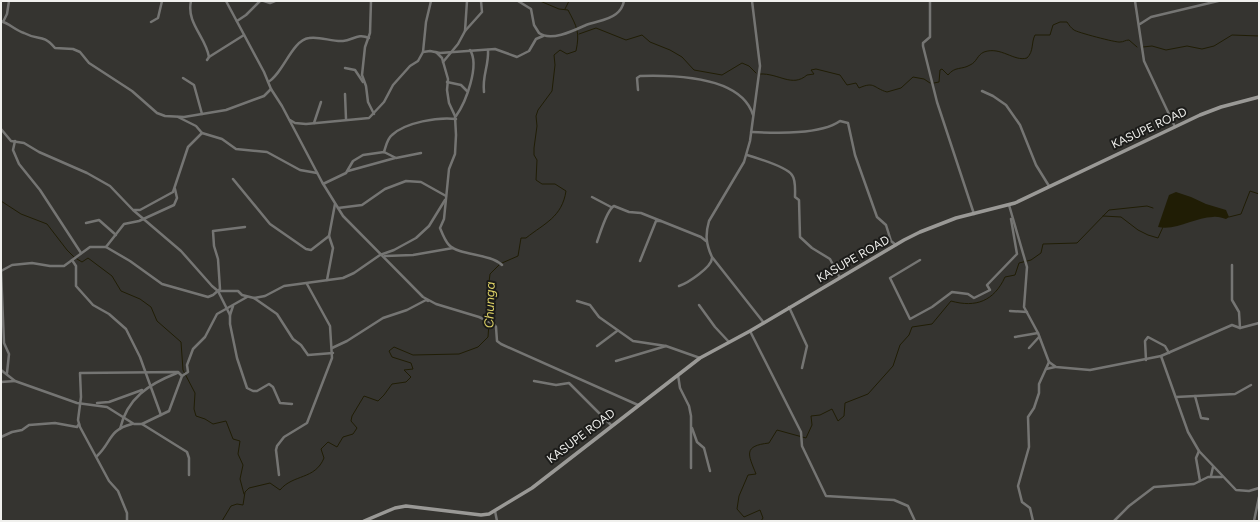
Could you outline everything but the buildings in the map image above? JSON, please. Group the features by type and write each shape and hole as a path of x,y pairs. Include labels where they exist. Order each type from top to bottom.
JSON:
{"street":[{"path":"9,1 7,14 2,21 14,26 25,34 47,39 55,48 74,48 80,52 89,63 132,91 157,113 165,116 178,117 226,110 245,105 267,94 271,89"},
{"path":"151,22 158,18 162,1"},
{"path":"191,1 192,18 208,51 208,58 244,35"},
{"path":"226,1 271,89 335,204 343,216 380,254 385,256 413,255 453,248 495,259 501,264"},
{"path":"237,21 246,15 260,1"},
{"path":"264,1 270,3 275,1"},
{"path":"372,1 369,38 365,47 362,75 366,86 368,102 374,114"},
{"path":"289,120 295,123 314,123 370,118 384,102 393,85 410,66 418,61 423,52 426,22 431,1"},
{"path":"465,31 467,1"},
{"path":"443,62 453,51 465,31 482,12 481,1"},
{"path":"518,1 531,9 537,32 543,36"},
{"path":"423,52 495,49 517,57 529,51 536,39 543,36 571,33 586,25 607,19 617,13 624,1"},
{"path":"752,1 760,66 747,155 709,221 706,232 706,242 712,257 764,323"},
{"path":"930,1 930,37 922,45 937,102 974,214"},
{"path":"1135,1 1140,24 1144,61 1175,127"},
{"path":"1140,24 1151,17 1218,1"},
{"path":"268,82 275,77 304,39 314,38 344,41 362,35 369,38"},
{"path":"456,118 464,102 474,67 473,55 470,50"},
{"path":"484,92 482,81 488,61 488,50"},
{"path":"436,52 443,62 447,82 448,99 456,118 456,148 449,170 444,219 440,228 447,242 453,248"},
{"path":"345,68 355,70 366,86"},
{"path":"638,90 637,78 640,76 668,76 716,83 743,98 751,110 753,118"},
{"path":"183,78 194,85 202,114"},
{"path":"447,82 461,85 467,91"},
{"path":"982,91 993,96 1006,105 1020,125 1036,165 1049,186"},
{"path":"345,94 346,119"},
{"name":"KASUPE ROAD","path":"364,521 395,508 406,506 486,515 532,488 700,358 764,323 789,307 920,232 974,214 1009,205 1221,107 1259,97"},
{"path":"314,123 320,102"},
{"path":"178,117 196,126 202,133 222,139 236,149 268,152 300,170 317,174"},
{"path":"384,152 392,134 407,126 434,119 456,118"},
{"path":"751,132 805,130 831,127 840,121 848,124 855,155 876,216 886,225 891,242 896,245"},
{"path":"1,129 11,140 24,143 36,151 87,173 110,186 133,210 181,251 218,291 230,315 237,358 247,388 252,391 257,391 269,384 274,387 280,403 292,404"},
{"path":"133,210 140,210 164,196 170,195 174,188 188,147 202,133"},
{"path":"15,141 13,150 19,164 40,190 81,253"},
{"path":"348,171 354,161 361,156 384,152 395,157"},
{"path":"324,184 348,171 395,157 421,153"},
{"path":"747,155 776,164 791,174 794,180 795,197 799,200 800,237 810,247 830,259 840,278"},
{"path":"233,179 270,224 306,249 311,250 329,236"},
{"path":"338,208 362,205 384,189 406,181 421,182 446,198"},
{"path":"106,247 124,224 144,218 174,205 177,198 174,188"},
{"path":"592,197 612,207 629,212 640,212 662,220 701,237 706,242"},
{"path":"218,291 238,291 247,297 254,298 265,296 284,286 343,278 354,273 380,254 404,245 423,232 446,198"},
{"path":"327,281 333,248 329,236 335,204"},
{"path":"1009,205 1027,267 1023,302 1024,307 1049,362 1056,367"},
{"path":"597,242 606,221 608,211 612,207"},
{"path":"920,260 890,278 910,318 932,307 952,292 968,294 974,298 990,290 987,285 1017,254 1011,223 1012,216"},
{"path":"86,223 99,220 116,235"},
{"path":"640,261 656,221 662,220"},
{"path":"7,372 9,354 4,343 2,325 4,298 1,271 12,265 32,263 57,267 64,266 90,247 106,247 130,261 162,284 202,296 213,295 218,291 221,284 213,231 245,227"},
{"path":"385,256 428,301 479,317 496,327 497,341 501,344 638,405"},
{"path":"679,286 690,281 709,266 712,257"},
{"path":"72,260 76,266 76,286 94,305 109,314 126,329 146,373 155,397 157,409 161,415"},
{"path":"1232,265 1232,300 1239,312 1240,328"},
{"path":"279,475 277,446 284,437 307,423 319,397 332,353 330,326 307,284"},
{"path":"97,456 104,449 112,433 134,424 142,424 161,415 171,408 182,376 188,372 187,365 194,347 205,337 217,314 247,297"},
{"path":"254,298 277,314 292,339 301,345 308,355 332,353"},
{"path":"332,348 383,318 407,310 426,300 428,301"},
{"path":"577,301 590,305 599,317 633,341 666,346 700,358"},
{"path":"699,305 715,327 729,342"},
{"path":"230,315 233,306"},
{"path":"789,307 807,346 802,368"},
{"path":"1010,311 1028,313"},
{"path":"1046,370 1056,367 1090,370 1146,360 1169,353 1232,325 1240,328 1259,323"},
{"path":"597,346 617,331"},
{"path":"750,331 801,432 802,446 826,496 897,500 908,506 915,521"},
{"path":"1015,337 1038,335"},
{"path":"1029,348 1038,335"},
{"path":"1146,360 1145,341 1148,337 1165,346 1169,353"},
{"path":"616,361 666,346"},
{"path":"1161,356 1187,430 1199,451 1213,467 1238,490 1249,491 1259,488"},
{"path":"1033,521 1030,508 1022,502 1018,486 1029,447 1028,417 1035,406 1039,393 1039,384 1049,362"},
{"path":"1,370 7,372 15,381"},
{"path":"127,521 127,513 118,490 109,481 79,424 81,403 80,376 82,372 178,372 182,376"},
{"path":"120,429 123,418 132,402 144,390 150,385 178,372"},
{"path":"678,375 680,388 690,410 691,468"},
{"path":"1,382 15,381 81,403 107,407 134,424"},
{"path":"534,381 556,385 569,382 612,426"},
{"path":"1176,398 1235,394 1251,385"},
{"path":"90,404 109,402 144,390"},
{"path":"1195,396 1201,418 1208,419"},
{"path":"1,437 12,432 22,430 29,425 55,423 77,427 79,424"},
{"path":"142,424 187,452 190,465 189,475"},
{"path":"691,424 694,437 704,448 710,471"},
{"path":"1199,451 1196,458 1200,481"},
{"path":"1211,476 1213,467"},
{"path":"1114,521 1129,506 1154,487 1194,484 1211,476 1223,477"},
{"path":"1254,521 1259,497"},
{"path":"495,510 497,521"}],"shaded area":[{"path":"1176,192 1226,210 1229,217 1226,219 1216,217 1206,218 1179,226 1165,228 1158,227 1169,195"}],"waterway":[{"name":"Chunga","path":"502,263 518,256 521,238 526,238 552,219 561,207 566,191 555,184 542,184 536,180 537,160 534,155 537,126 536,116 538,110 552,91 555,65 554,55 560,50 567,54 576,51 578,34 576,25 568,10 559,9 540,1"},
{"path":"565,9 569,1"},
{"path":"934,83 939,82 940,70 942,69 948,75 953,70 972,64 984,52 996,51 1017,58 1027,58 1031,53 1035,35 1050,35 1053,25 1060,22 1067,22 1074,30 1097,37 1117,42 1129,40 1137,47"},
{"path":"579,34 596,28 626,40 642,35 650,42 670,50 682,57 694,70 722,75 742,63 749,66 756,73"},
{"path":"1143,47 1152,46 1166,50 1187,46 1202,49 1214,46 1232,35 1259,36"},
{"path":"760,74 796,80 807,75 814,74 811,70 816,69 840,75 847,85 856,83 859,88 871,85 887,92 901,88 913,77 924,79 930,83"},
{"path":"1229,217 1241,214 1250,191 1259,194"},
{"path":"1,201 21,214 47,224 74,257"},
{"path":"761,521 763,518 760,510 744,517 737,509 739,496 748,475 756,474 751,461 751,449 755,446 769,443 777,430 806,438 812,425 811,416 820,415 832,409 838,421 844,416 845,403 868,394 893,366 900,345 909,335 912,327 932,324 951,301 968,304 983,301 990,297 1001,285 1005,277 1015,275 1019,263 1031,260 1041,253 1043,244 1077,243 1109,210 1147,206 1153,208"},
{"path":"1103,216 1121,217 1138,230 1158,238 1163,227"},
{"path":"77,259 82,262 88,258 112,276 121,291 140,299 151,307 157,321 181,342 183,370 195,393 194,409 196,416 213,424 226,421 233,439 240,441 238,454 243,465 240,479 244,494"},
{"name":"Chunga","path":"489,320 488,290 490,274 499,265"},
{"name":"Chunga","path":"222,521 231,506 237,504 243,505 245,492 249,488 270,483 280,490 291,481 310,474 320,465 324,458 321,449 328,442 337,447 343,437 353,434 357,428 351,421 352,416 364,396 378,401 392,384 406,382 411,377 404,370 413,369 411,363 392,357 389,351 394,347 413,355 459,354 478,347 488,337 489,323"}]}
